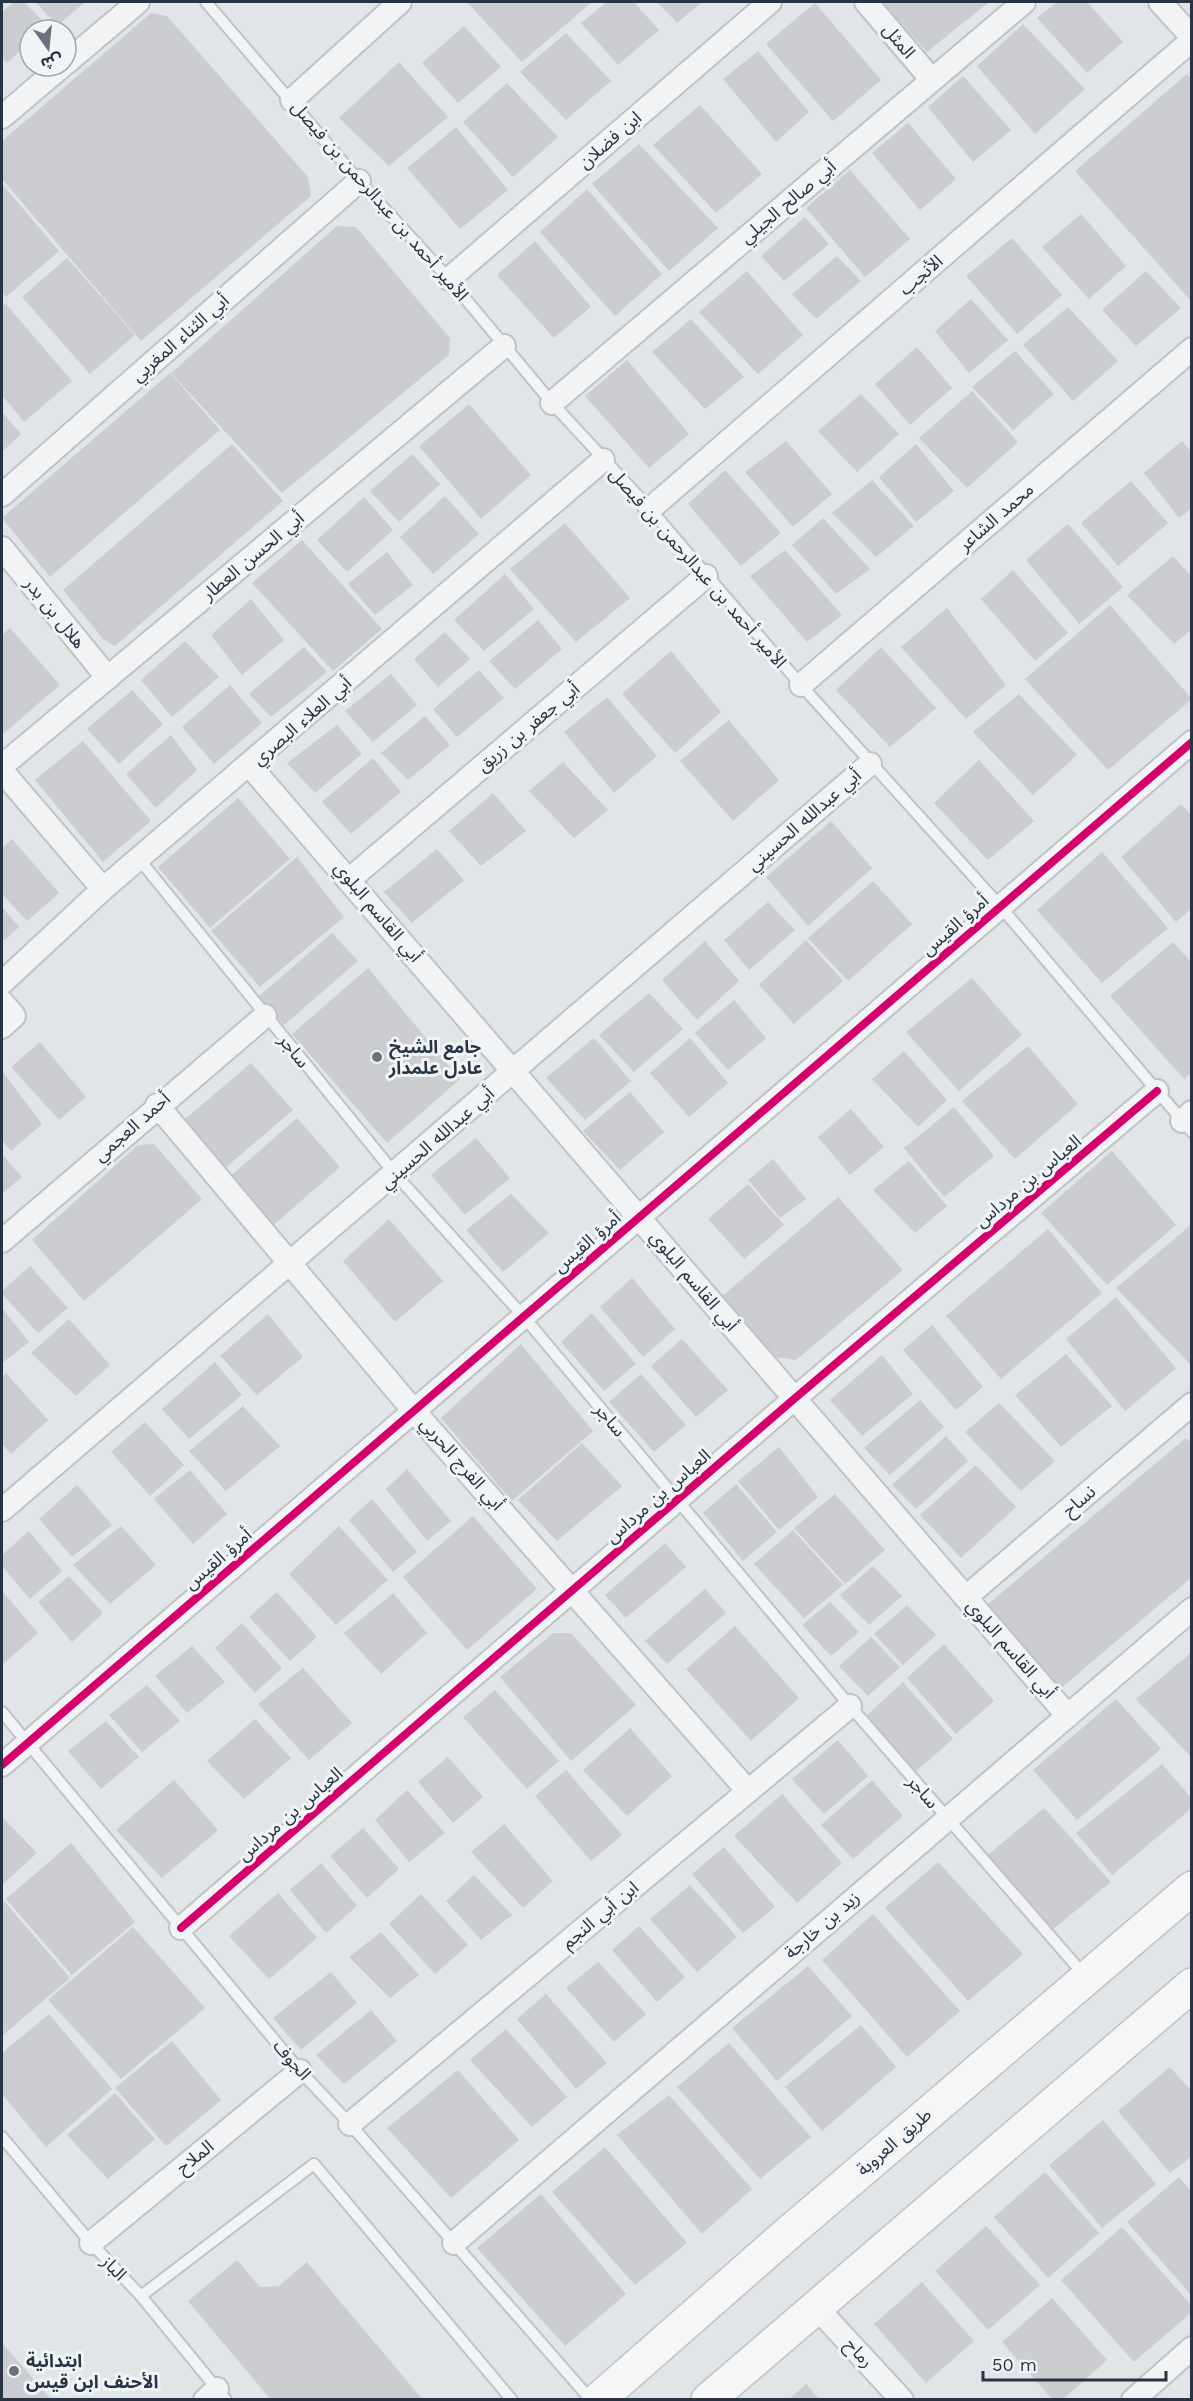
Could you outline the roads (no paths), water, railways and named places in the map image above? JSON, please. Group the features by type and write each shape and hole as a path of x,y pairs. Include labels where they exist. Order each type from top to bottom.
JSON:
{"main road":[{"name":"طريق العروبة","path":"598,2400 1191,1888"},
{"path":"708,2400 1191,1984"}],"street":[{"path":"78,53 138,2"},
{"path":"292,100 400,2"},
{"name":"ابن فضلان","path":"449,279 770,2"},
{"name":"المثل","path":"866,2 932,80"},
{"name":"أبي صالح الجيلي","path":"552,403 1024,2"},
{"path":"1160,2 1191,39"},
{"name":"الأنجب","path":"650,509 1191,39"},
{"path":"2,117 48,78"},
{"name":"أبي الثناء المغربي","path":"2,495 359,181"},
{"name":"أبي الحسن العطار","path":"2,766 504,346"},
{"name":"محمد الشاعر","path":"801,685 1191,349"},
{"name":"أبي العلاء البصري","path":"2,983 103,889 603,460"},
{"name":"هلال بن بدر","path":"2,548 108,678"},
{"name":"أبي جعفر بن زريق","path":"350,879 706,576"},
{"name":"أمرؤ القيس","path":"2,1765 1191,742"},
{"name":"أبي عبدالله الحسيني","path":"2,1510 291,1264 870,764"},
{"name":"أبي القاسم البلوي","path":"250,765 1067,1715"},
{"path":"2,771 103,889"},
{"name":"أحمد العجمي","path":"2,1241 157,1105 265,1016"},
{"name":"العباس بن مرداس","path":"181,1928 676,1500 1157,1091"},
{"name":"أبي الفرج الحربي","path":"157,1105 413,1410 748,1791"},
{"name":"نساح","path":"966,1597 1191,1404"},
{"name":"زيد بن خارجة","path":"454,2243 945,1818 1191,1609"},
{"name":"ابن أبي النجم","path":"350,2124 850,1706"},
{"name":"الملاح","path":"91,2243 300,2071"},
{"name":"رماح","path":"816,2307 902,2400"},
{"path":"1133,2400 1191,2348"}],"lane":[{"name":"الأمير أحمد بن عبدالرحمن بن فيصل","path":"206,2 359,181 449,279 552,403 650,509 870,764 1000,906 1157,1091 1188,1122"},
{"name":"ساجر","path":"139,859 395,1174 524,1317 945,1818 1086,1977"},
{"name":"الجوف","path":"2,1712 300,2071 350,2124 591,2400"},
{"name":"الباز","path":"2,2137 91,2243 141,2296 216,2396"},
{"path":"141,2296 314,2164 512,2400"}],"place":[{"name":"جامع الشيخ عادل علمدار","path":"377,1057"},
{"name":"ابتدائية الأحنف ابن قيس","path":"14,2371"}]}
